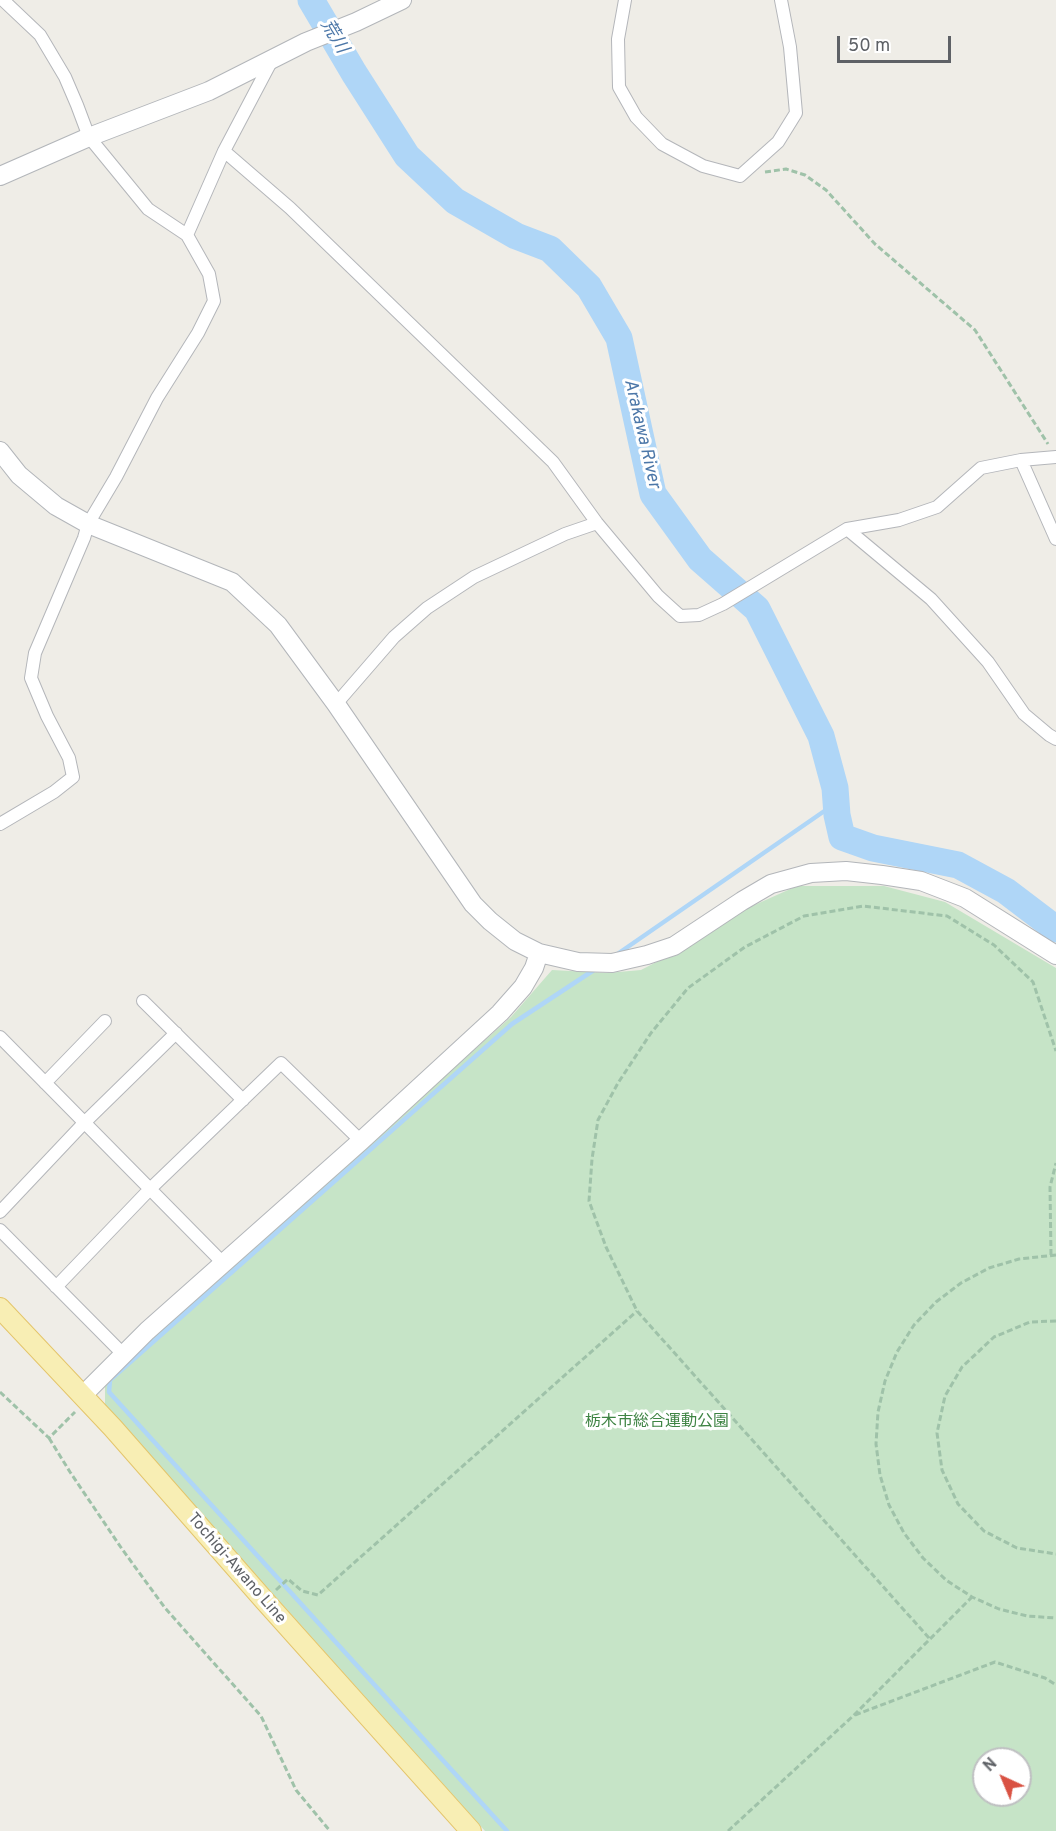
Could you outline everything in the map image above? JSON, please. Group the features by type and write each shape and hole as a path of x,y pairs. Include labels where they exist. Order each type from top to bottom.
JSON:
{"main road":[{"name":"Tochigi-Awano Line","path":"0,1308 82,1395 471,1831"}],"street":[{"path":"0,824 54,792 73,777 69,758 47,716 31,678 35,653 88,524 116,477 157,398 198,333 214,301 209,274 187,235 148,209 88,137 65,77 40,35 3,0"},
{"path":"0,176 88,137 209,91 306,42 402,0"},
{"path":"625,0 618,39 619,87 636,117 662,144 703,166 740,176 778,142 796,113 790,47 781,0"},
{"path":"187,235 224,151 272,60"},
{"path":"224,151 290,208 553,462 597,524 658,596 680,616 699,615 723,604 807,551 847,529 899,520 937,507 981,468 1021,460 1056,457"},
{"path":"0,452 19,475 56,506 88,524 232,582 278,625 336,704 474,904 490,921 515,941 540,953 578,962 612,963 647,955 674,946 771,884 812,873 846,871 921,881 965,898 1056,955"},
{"path":"1021,460 1056,539"},
{"path":"336,704 394,637 427,608 474,577 565,534 597,524"},
{"path":"847,529 932,599 988,662 1024,714 1056,739"},
{"path":"82,1395 123,1354 500,1013 523,987 540,953"},
{"path":"143,1001 243,1100"},
{"path":"45,1083 105,1021"},
{"path":"0,1212 84,1123 176,1034"},
{"path":"0,1037 223,1263"},
{"path":"56,1287 149,1190 280,1063 361,1141"},
{"path":"0,1230 123,1354"}],"path":[{"path":"740,176 786,169 806,175 826,190 875,244 975,330 1056,457"},
{"path":"929,1638 637,1311 606,1247 589,1201 598,1120 618,1083 651,1033 688,988 745,947 804,916 863,906 947,916 994,945 1033,982 1056,1051"},
{"path":"1051,1254 1050,1187 1056,1163"},
{"path":"1056,1255 1019,1259 989,1268 961,1283 936,1302 914,1325 897,1352 885,1381 878,1412 876,1444 880,1475 889,1505 904,1533 922,1558 946,1580 972,1597 999,1609 1027,1616 1056,1618"},
{"path":"264,1600 288,1579 302,1591 318,1594 637,1311"},
{"path":"1056,1321 1030,1322 993,1337 962,1367 945,1396 937,1433 942,1470 958,1504 984,1531 1017,1548 1056,1554"},
{"path":"0,1392 49,1437 115,1539 165,1608 261,1716 296,1790 330,1831"},
{"path":"49,1437 79,1408 82,1395"},
{"path":"728,1831 853,1716 972,1597"},
{"path":"853,1716 995,1662 1045,1678 1056,1685"}],"green space":[{"name":"栃木市総合運動公園","path":"797,886 884,886 945,902 1056,968 1056,1831 485,1831 105,1406 105,1387 111,1374 511,1017 552,970 607,973 641,970 693,943 750,907"}],"waterway":[{"name":"Arakawa River","path":"311,0 407,156 455,201 516,236 550,249 589,287 619,338 653,494 700,559 757,609 821,736 835,788 837,815 842,837 873,848 958,865 1006,891 1056,929"},
{"path":"616,955 836,803"},
{"path":"507,1831 109,1392 110,1380 512,1024 597,968"}],"water label":[{"name":"荒川","path":"333,37"}]}
